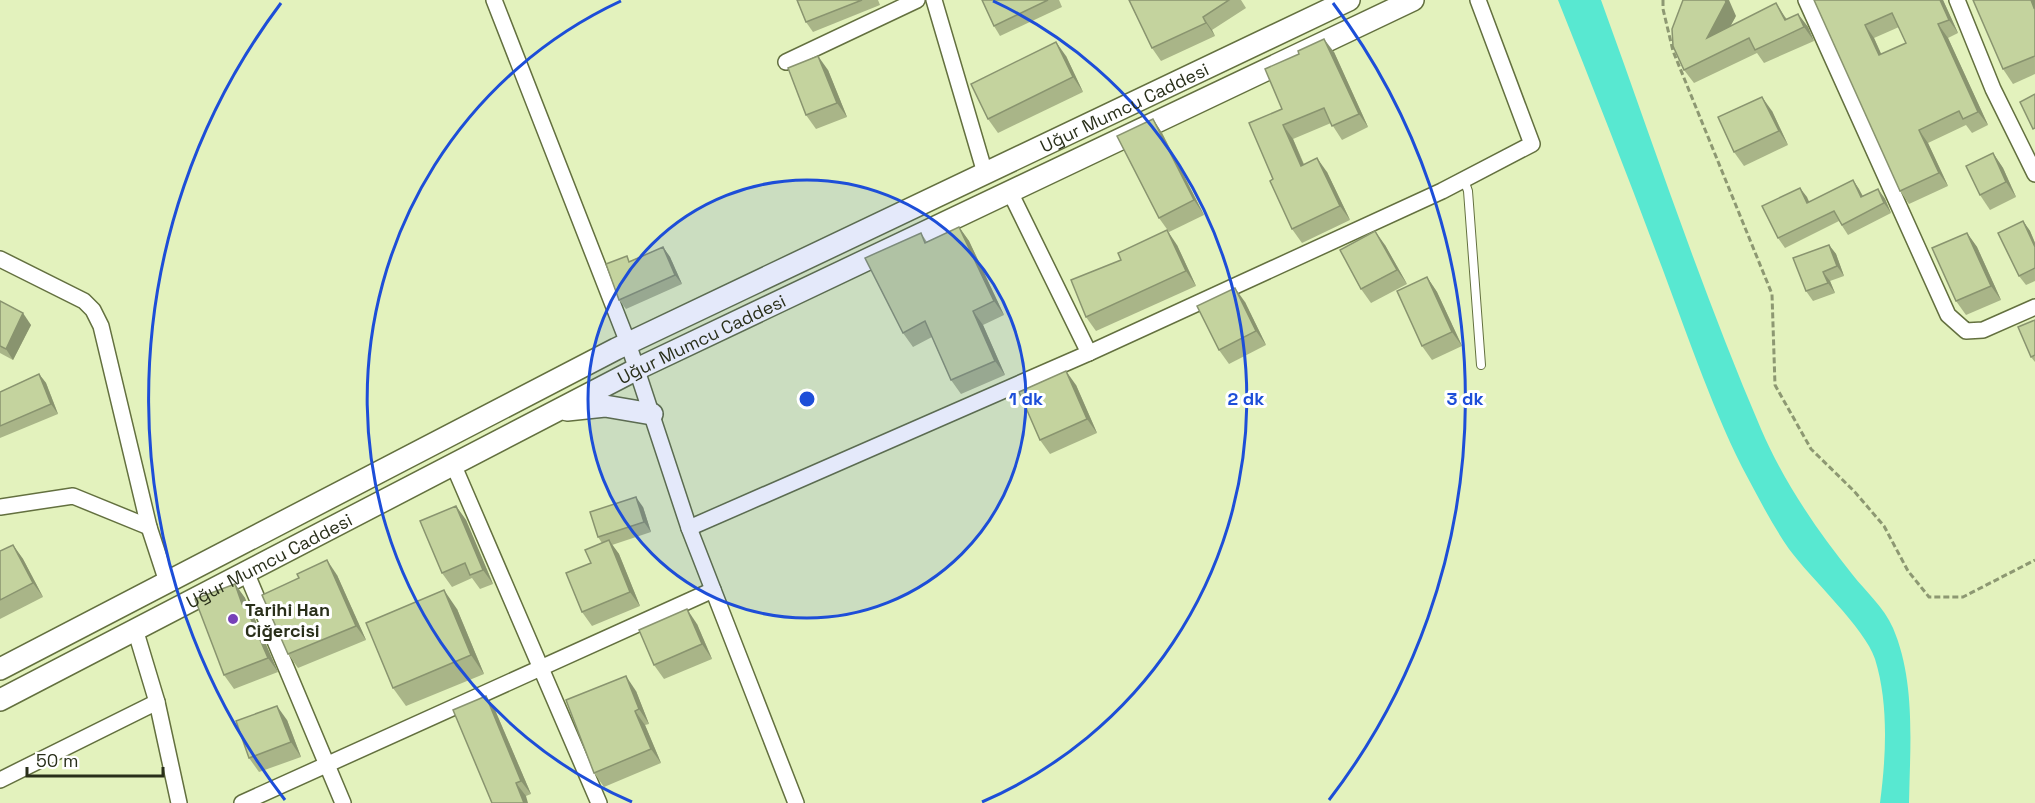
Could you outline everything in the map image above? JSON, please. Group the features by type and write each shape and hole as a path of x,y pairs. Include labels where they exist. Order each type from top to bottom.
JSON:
{"street":[{"path":"494,0 628,343 689,528 796,803"},
{"path":"786,62 917,0"},
{"path":"934,0 984,173"},
{"name":"Uğur Mumcu Caddesi","path":"0,669 628,343 1349,0"},
{"name":"Uğur Mumcu Caddesi","path":"0,700 637,369 1413,0"},
{"path":"689,528 1089,352 1464,180 1532,144 1478,0"},
{"path":"1806,0 1948,315 1966,331 1983,330 2035,307"},
{"path":"1957,0 1994,89 2035,174"},
{"path":"1010,192 1089,352"},
{"path":"0,259 84,301 93,310 101,326 149,527 167,582 181,606"},
{"path":"557,410 605,406 652,414"},
{"path":"453,464 599,803"},
{"path":"0,507 73,496 149,527"},
{"path":"246,572 344,803"},
{"path":"242,803 713,590"},
{"path":"124,604 135,629 157,702 179,803"},
{"path":"0,780 157,702"}],"lane":[{"path":"1464,180 1468,191 1481,365"}],"path":[{"path":"1663,0 1673,51 1772,294 1776,385 1811,449 1854,491 1884,526 1908,571 1929,597 1963,597 2035,560"}],"water":[{"path":"1558,0 1601,0 1698,269 1770,449 1813,522 1852,574 1880,606 1893,628 1905,670 1908,692 1910,714 1909,803 1880,803 1885,731 1883,694 1875,659 1849,618 1789,549 1742,467 1708,390"}],"building":[{"path":"797,0 862,0 806,22"},
{"path":"982,0 1048,0 994,26"},
{"path":"1129,0 1229,0 1203,17 1206,23 1152,48"},
{"path":"1683,0 1725,0 1707,38 1776,3 1785,20 1798,14 1804,27 1755,50 1749,38 1684,70 1673,46 1672,29"},
{"path":"1814,0 1940,0 1949,20 1938,24 1978,112 1963,119 1959,111 1919,130 1939,173 1900,191","holes":["1892,13 1906,43 1879,55 1865,25"]},
{"path":"1973,0 2031,0 2035,7 2035,56 2003,69"},
{"path":"1324,39 1359,114 1332,126 1324,108 1283,125 1301,166 1317,158 1340,206 1292,229 1270,181 1273,179 1249,123 1282,109 1265,69 1299,54 1298,51"},
{"path":"1056,42 1073,77 988,119 971,84"},
{"path":"818,56 837,103 806,115 788,68"},
{"path":"2035,94 2035,128 2033,129 2020,102"},
{"path":"1762,97 1779,131 1734,152 1718,117"},
{"path":"1153,119 1194,200 1159,218 1117,136"},
{"path":"1993,153 2006,182 1980,195 1966,166"},
{"path":"1853,180 1861,197 1878,189 1884,203 1842,225 1834,211 1778,238 1762,206 1800,188 1807,203"},
{"path":"2023,221 2035,247 2035,268 2019,276 1998,233"},
{"path":"959,227 994,301 973,311 995,361 951,380 925,321 903,333 865,258 921,233 925,243"},
{"path":"1167,230 1186,271 1086,317 1071,280 1121,260 1118,253"},
{"path":"1375,231 1397,270 1361,289 1340,250"},
{"path":"1967,233 1991,286 1956,301 1932,248"},
{"path":"1829,245 1837,266 1823,272 1828,283 1806,291 1793,258"},
{"path":"663,247 675,275 619,300 606,264 627,256 629,262"},
{"path":"1427,277 1452,332 1422,346 1397,291"},
{"path":"1235,288 1256,331 1219,350 1197,306"},
{"path":"0,301 23,313 6,349 0,346"},
{"path":"2035,320 2035,355 2031,357 2018,327"},
{"path":"1066,371 1087,419 1040,440 1019,392"},
{"path":"39,374 51,404 0,426 0,392"},
{"path":"636,497 644,522 598,537 590,512"},
{"path":"456,506 483,570 470,575 465,563 442,573 420,521"},
{"path":"609,540 630,592 582,612 566,573 591,563 585,550"},
{"path":"13,545 33,583 0,600 0,551"},
{"path":"327,560 356,626 288,654 262,595 299,578 297,574"},
{"path":"235,584 268,658 224,675 195,599"},
{"path":"444,590 471,655 393,688 366,623"},
{"path":"687,609 702,644 654,665 639,630"},
{"path":"626,676 639,709 635,711 651,749 594,773 566,700"},
{"path":"486,696 521,781 516,783 524,803 492,803 453,710"},
{"path":"277,706 291,742 249,758 236,721"}],"place":[{"name":"Tarihi Han Ciğercisi","path":"233,619"}]}
